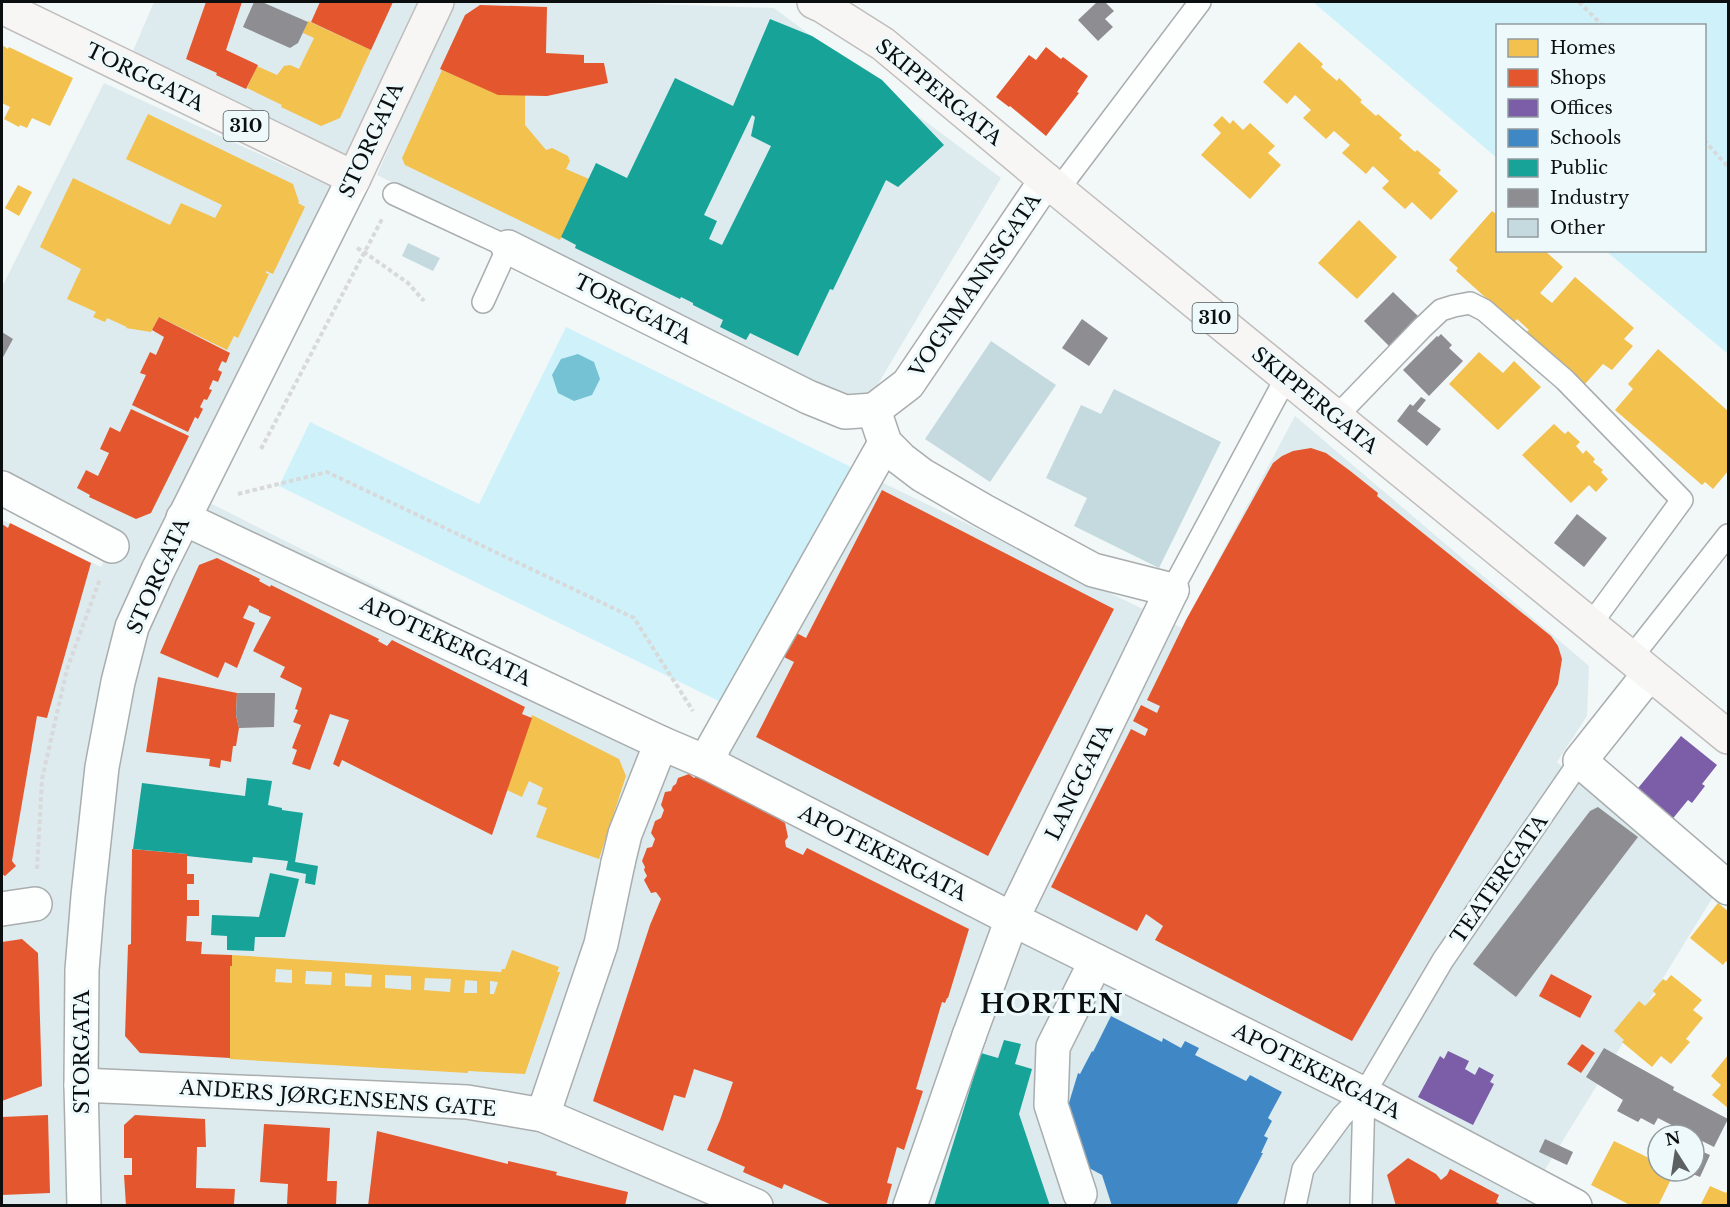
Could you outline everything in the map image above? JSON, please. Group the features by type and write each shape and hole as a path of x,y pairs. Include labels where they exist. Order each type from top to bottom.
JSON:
{"main road":[{"name":"STORGATA","path":"354,178 437,2"},
{"name":"SKIPPERGATA","path":"814,2 883,44 1052,185 1728,737"},
{"name":"TORGGATA","path":"2,7 354,178"}],"street":[{"name":"STORGATA","path":"84,1206 81,1085 82,970 88,896 102,767 118,682 132,627 183,518 354,178"},
{"name":"VOGNMANNSGATA","path":"874,410 908,384 1052,185"},
{"name":"TORGGATA","path":"508,247 808,397 844,412 874,410"},
{"path":"874,410 885,443 922,475 1092,570 1172,590"},
{"path":"711,755 885,443"},
{"path":"2,488 112,546"},
{"name":"APOTEKERGATA","path":"183,518 661,743 711,755 1012,919 1364,1094 1575,1206"},
{"name":"LANGGATA","path":"910,1206 1012,919 1172,590"},
{"name":"TEATERGATA","path":"1580,761 1640,666"},
{"path":"543,1115 601,944 625,834 661,743"},
{"path":"1580,761 1728,888"},
{"path":"2,909 35,904"},
{"path":"1080,1194 1052,1105 1053,1047 1096,961"},
{"name":"ANDERS JØRGENSENS GATE","path":"81,1085 466,1102 543,1115 704,1195 756,1206"}],"lane":[{"path":"1052,185 1200,2"},
{"name":"TORGGATA","path":"394,195 508,247"},
{"path":"483,302 508,247"},
{"path":"1335,417 1441,310 1470,303 1484,310 1565,380 1682,500 1591,624"},
{"name":"LANGGATA","path":"1172,590 1287,376"},
{"path":"1640,666 1728,536"},
{"name":"TEATERGATA","path":"1295,1206 1303,1169 1342,1116 1364,1094 1443,960 1580,761"},
{"name":"TEATERGATA","path":"1361,1206 1364,1094"}],"path":[{"path":"1579,2 1600,24"},
{"path":"1706,142 1728,167"},
{"path":"260,452 394,195"},
{"path":"326,233 364,252 408,283 423,301"},
{"path":"243,484 238,494 327,472 634,618 711,755"},
{"path":"35,904 42,779 67,669 112,546"}],"shaded area":[{"path":"154,2 426,2 354,178 130,58"},
{"path":"453,2 595,2 774,8 1001,178 863,409 377,175"},
{"path":"1313,2 1728,2 1728,354 1607,252 1706,252 1706,24 1496,24 1496,157"},
{"path":"104,83 336,189 186,491 724,761 873,478 1182,628 1295,416 1589,666 1587,716 1557,762 1716,892 1541,1176 1589,1205 2,1205 2,520 101,567 115,540 2,479 2,287"},
{"path":"566,327 851,467 733,708 279,486 310,422 479,504"}],"water":[{"path":"578,354 594,362 600,379 592,395 574,401 558,393 552,375 561,359"}],"building: Homes":[{"path":"308,21 371,50 340,118 321,126 247,88 257,66 277,75 284,66 290,65 299,69 314,38 303,33"},
{"path":"1299,42 1323,64 1321,67 1337,81 1339,78 1362,100 1360,102 1402,135 1399,138 1441,170 1438,173 1458,191 1431,220 1412,202 1405,209 1382,188 1389,181 1373,166 1366,174 1342,153 1350,145 1334,131 1326,139 1303,118 1311,110 1295,95 1287,104 1263,82"},
{"path":"2,45 73,78 50,126 32,118 27,128 20,125 19,127 4,119 10,107 2,103"},
{"path":"442,70 497,94 525,95 525,125 546,150 552,148 568,156 570,161 566,169 589,179 560,240 405,165 402,158"},
{"path":"148,114 293,184 298,203 305,207 273,274 266,271 269,274 238,338 234,336 227,350 159,317 151,332 126,328 107,318 105,322 93,317 96,312 67,299 81,269 40,247 73,178 170,225 181,203 215,218 222,205 126,159"},
{"path":"1222,116 1230,124 1233,120 1243,130 1250,123 1275,146 1268,153 1281,165 1250,199 1201,155 1221,133 1213,125"},
{"path":"18,185 32,192 19,216 5,208"},
{"path":"1492,211 1496,214 1496,252 1546,252 1563,267 1540,293 1552,303 1575,277 1634,328 1624,339 1633,346 1612,370 1603,364 1585,384 1526,332 1529,330 1517,319 1514,323 1456,271 1458,268 1449,260"},
{"path":"1359,220 1397,257 1357,299 1318,263"},
{"path":"1658,349 1728,411 1728,471 1713,489 1705,482 1702,485 1615,410 1633,389 1628,384"},
{"path":"1479,352 1503,373 1514,361 1541,387 1498,430 1449,384"},
{"path":"1554,424 1565,434 1568,431 1580,442 1576,446 1583,454 1586,450 1595,459 1593,462 1603,470 1601,472 1608,479 1596,492 1589,485 1571,503 1522,455"},
{"path":"532,715 619,759 626,776 599,859 536,837 547,808 537,804 543,788 529,781 522,797 507,790"},
{"path":"1718,903 1728,911 1728,964 1726,961 1723,965 1690,938"},
{"path":"512,950 559,967 557,972 560,972 525,1074 468,1071 468,1073 230,1059 232,955 501,972 505,969","holes":["276,969 292,970 292,983 275,982","306,971 332,972 331,985 305,984","345,973 372,975 371,987 345,986","385,975 411,976 411,990 385,988","425,978 451,979 450,992 424,990","465,980 477,981 477,993 464,993","490,981 498,982 494,994 490,994"]},
{"path":"1671,975 1702,1000 1693,1010 1703,1018 1686,1039 1690,1042 1671,1064 1661,1056 1652,1067 1622,1042 1624,1040 1614,1031 1639,1001 1645,1006 1656,994 1653,991 1663,979 1666,981"},
{"path":"1728,1055 1728,1108 1712,1095 1721,1085 1711,1076"},
{"path":"1614,1141 1646,1157 1646,1183 1669,1183 1658,1206 1632,1206 1591,1185"},
{"path":"1710,1186 1726,1193 1728,1189 1728,1206 1700,1206"}],"building: Shops":[{"path":"206,2 242,2 226,50 258,65 246,89 186,59"},
{"path":"320,2 393,2 371,50 311,22"},
{"path":"480,5 547,7 546,53 584,55 584,63 604,63 608,83 547,96 498,95 440,69 465,15"},
{"path":"1046,47 1088,76 1077,92 1079,93 1046,136 996,97 1029,55 1036,60"},
{"path":"159,317 230,353 226,363 222,361 218,370 222,372 218,382 213,380 209,389 212,390 200,407 203,409 198,419 195,417 188,432 132,405 146,375 140,373 150,352 156,355 164,337 152,330"},
{"path":"131,409 189,436 151,513 136,519 89,497 90,495 77,488 86,470 98,476 109,453 100,449 110,427 120,432"},
{"path":"1311,448 1326,453 1349,470 1378,493 1377,496 1551,636 1558,646 1562,659 1558,684 1352,1041 1155,940 1163,926 1146,914 1137,931 1051,887 1131,729 1145,736 1148,729 1133,721 1141,705 1157,713 1160,706 1147,700 1186,620 1273,463 1293,451"},
{"path":"882,490 1114,609 988,856 756,737 794,662 784,657 783,654 787,628 806,638"},
{"path":"10,523 91,563 47,718 37,716 12,861 16,866 5,876 2,874 2,524 8,528"},
{"path":"217,558 260,579 259,581 270,587 271,585 379,639 378,641 387,646 392,640 525,707 522,714 532,718 492,835 342,760 339,767 333,764 349,720 330,714 310,770 292,764 297,750 292,748 301,725 293,722 302,688 280,677 285,667 253,651 271,617 259,610 249,605 243,618 255,623 237,668 225,662 218,678 160,653 199,565"},
{"path":"158,677 237,693 236,715 239,728 231,762 221,760 220,768 209,766 210,759 146,752"},
{"path":"689,774 694,778 699,775 778,816 785,823 788,837 785,841 786,847 803,855 807,848 969,929 948,998 945,1003 942,1002 916,1089 923,1091 904,1150 897,1147 887,1183 892,1184 886,1206 834,1206 784,1184 782,1189 743,1172 745,1167 707,1150 733,1082 694,1069 685,1098 674,1095 663,1131 593,1101 650,925 661,899 656,892 651,893 644,880 647,876 642,861 647,848 652,847 655,839 651,833 655,821 661,818 664,810 661,805 665,792 671,791 678,778"},
{"path":"132,849 187,854 187,874 194,874 194,884 187,884 187,900 199,900 199,916 187,916 186,941 202,942 201,954 232,955 230,1058 140,1053 125,1036 128,945 131,944"},
{"path":"22,939 38,953 42,1086 2,1101 2,942"},
{"path":"1551,974 1592,996 1580,1018 1539,996"},
{"path":"1582,1044 1595,1053 1581,1073 1567,1064"},
{"path":"48,1115 50,1193 2,1195 2,1117"},
{"path":"135,1115 205,1119 206,1147 197,1147 196,1188 235,1189 234,1204 126,1206 124,1175 132,1175 132,1158 124,1158 124,1125"},
{"path":"264,1124 330,1128 327,1181 337,1181 336,1206 287,1204 288,1184 260,1182"},
{"path":"377,1131 508,1164 508,1161 557,1172 556,1175 628,1192 625,1206 368,1206"},
{"path":"1408,1158 1436,1174 1441,1180 1450,1169 1499,1195 1496,1202 1503,1206 1396,1206 1387,1175"}],"building: Offices":[{"path":"1681,736 1717,765 1702,784 1705,786 1692,803 1688,800 1670,822 1634,793"},
{"path":"1448,1051 1469,1061 1465,1069 1475,1075 1479,1067 1494,1075 1490,1082 1494,1084 1473,1125 1418,1097 1440,1056 1444,1059"}],"building: Schools":[{"path":"1111,1016 1162,1042 1163,1038 1181,1048 1185,1041 1199,1048 1195,1055 1246,1081 1250,1075 1282,1092 1268,1118 1272,1121 1264,1136 1268,1138 1261,1153 1263,1153 1236,1206 1112,1206 1102,1175 1080,1163 1065,1116 1078,1073 1080,1074 1093,1052"}],"building: Public":[{"path":"770,19 812,36 882,80 944,145 898,187 886,180 798,356 750,333 746,340 720,327 723,320 693,303 681,297 680,299 575,248 576,245 561,237 596,163 627,178 675,78 733,106","holes":["752,115 755,117 751,136 771,146 722,245 709,239 717,221 704,215"]},
{"path":"247,778 272,781 268,805 303,813 295,862 318,866 315,885 305,883 306,874 286,870 288,861 253,857 252,863 133,849 142,783 245,796"},
{"path":"270,873 299,879 285,937 255,937 254,951 227,950 227,936 211,935 212,915 259,917"},
{"path":"1004,1040 1021,1044 1015,1064 1032,1069 1019,1114 1050,1206 934,1206 981,1053 998,1058"}],"building: Industry":[{"path":"254,2 262,2 308,22 298,43 290,48 243,27"},
{"path":"1097,2 1105,2 1114,11 1105,19 1113,27 1098,41 1078,20"},
{"path":"1393,292 1419,317 1390,347 1364,321"},
{"path":"1082,319 1108,338 1089,366 1062,348"},
{"path":"2,332 13,339 2,359"},
{"path":"1441,334 1452,345 1449,348 1463,361 1429,396 1403,370"},
{"path":"1421,397 1426,400 1417,411 1441,429 1427,446 1397,421 1410,404 1413,406"},
{"path":"1577,514 1607,538 1584,567 1554,543"},
{"path":"237,693 275,693 274,727 239,728 236,715"},
{"path":"1598,807 1638,837 1516,997 1473,964 1590,811"},
{"path":"1604,1048 1674,1087 1673,1090 1728,1119 1714,1147 1706,1143 1706,1123 1668,1123 1658,1118 1655,1123 1641,1118 1638,1122 1617,1111 1623,1100 1586,1077"},
{"path":"1545,1139 1573,1152 1567,1165 1539,1152"}],"building: Other":[{"path":"408,243 440,258 433,271 402,256"},
{"path":"991,341 1056,385 990,482 925,439"},
{"path":"1114,389 1221,442 1159,568 1074,526 1087,498 1046,478 1081,405 1101,414"}],"district":[{"name":"HORTEN","path":"1052,1004"}]}
